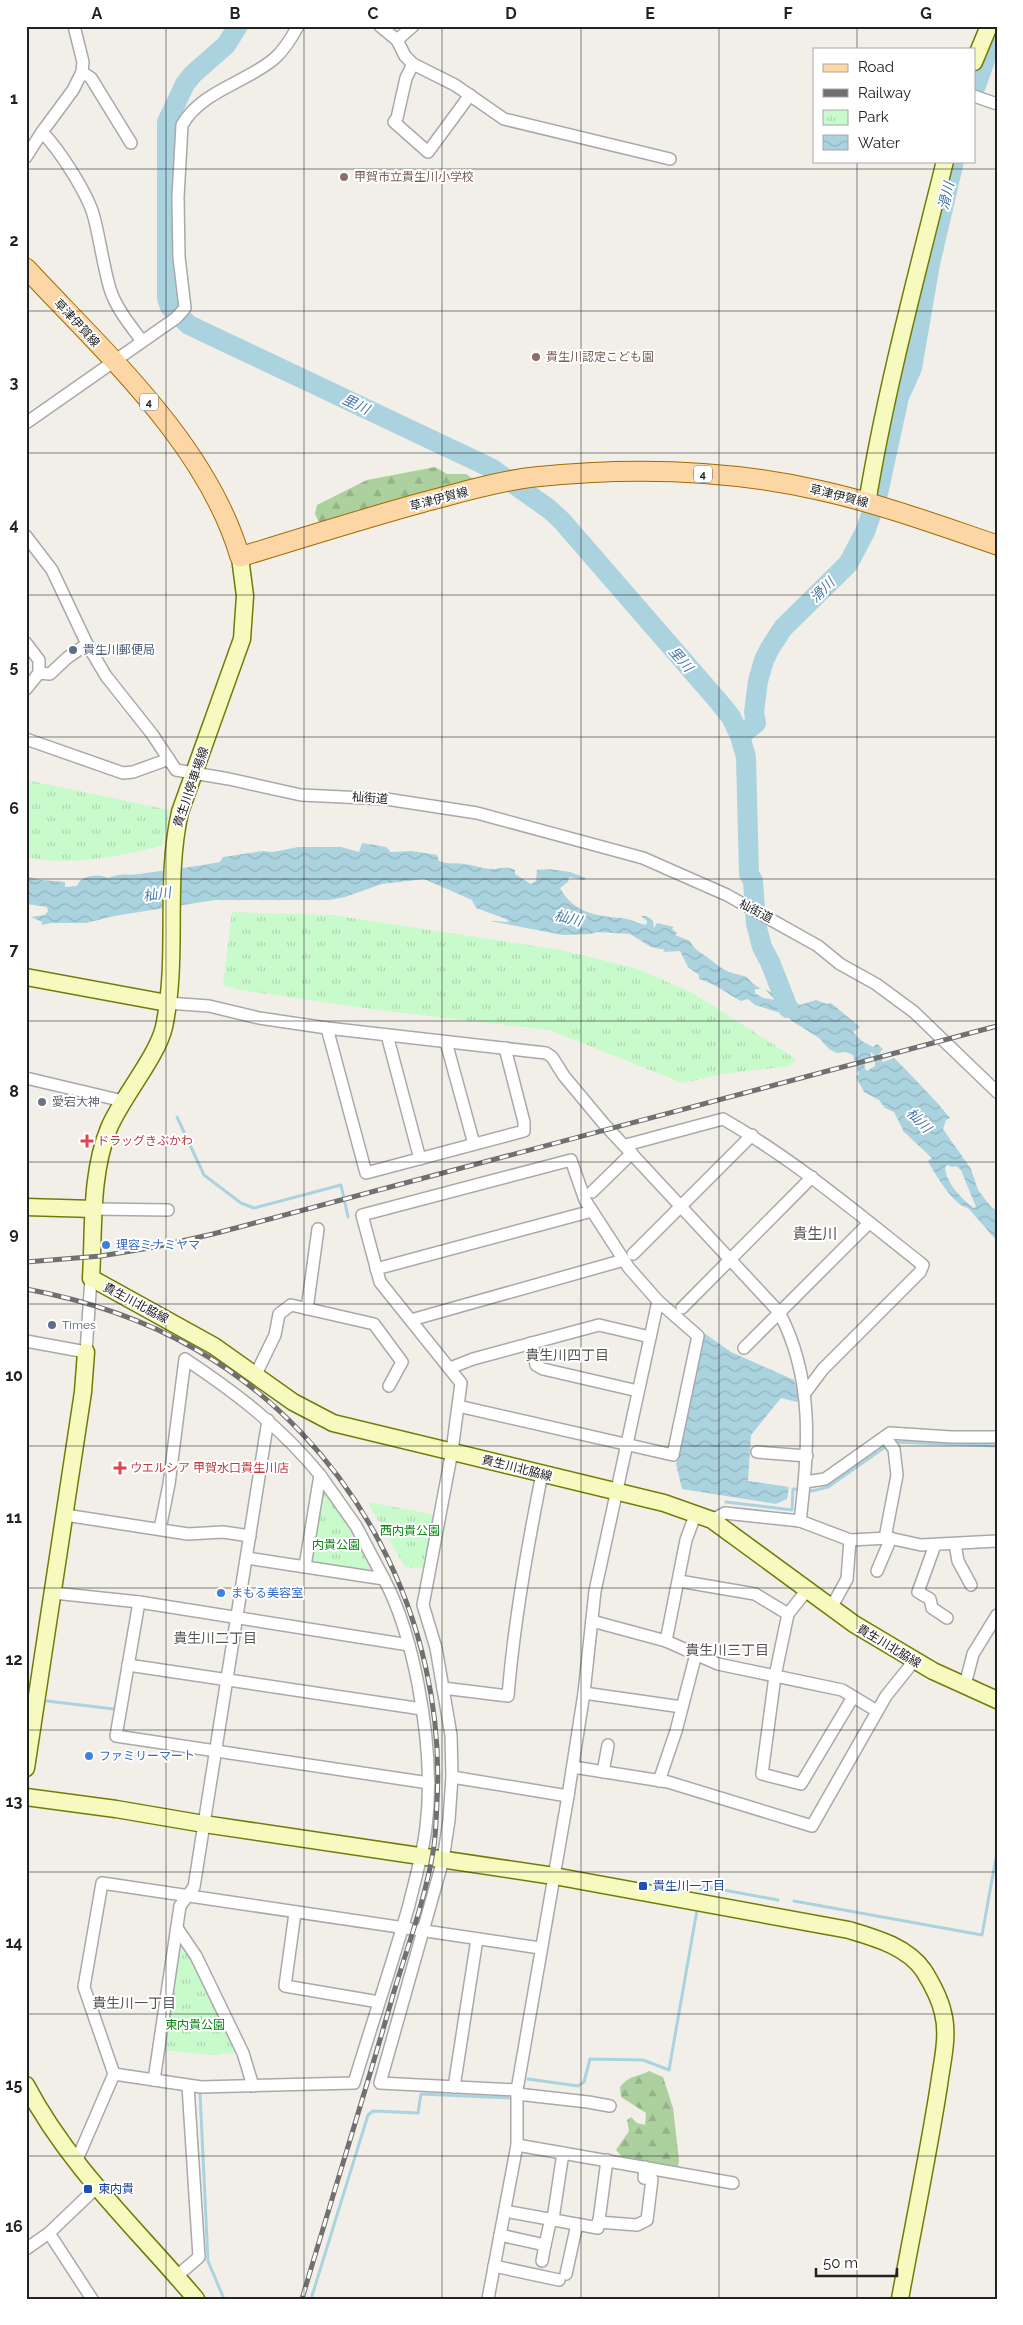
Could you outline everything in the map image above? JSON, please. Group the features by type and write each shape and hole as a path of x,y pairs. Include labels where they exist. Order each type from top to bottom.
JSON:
{"main road":[{"name":"草津伊賀線","path":"26,268 180,437 216,495 240,556 369,517 466,491 533,477 596,471 709,474 817,490 873,505 997,545"}],"street":[{"path":"26,157 73,90 82,72 81,50 74,26"},
{"path":"26,423 180,315 185,308 179,257 178,197 182,125 201,105 277,56 298,26"},
{"path":"380,26 397,40 405,56 413,64 455,85 512,122 670,159"},
{"path":"397,40 413,26"},
{"path":"976,57 989,26"},
{"path":"413,64 406,78 397,118 394,122 428,152 470,95"},
{"path":"82,72 91,78 132,143"},
{"path":"978,98 997,104"},
{"path":"42,132 52,142 68,166 94,215 110,290 121,312 142,341"},
{"path":"873,505 876,447 945,162"},
{"name":"杣街道","path":"26,536 52,570 86,644 110,681 152,734 176,770 229,779 301,795 386,799 478,813 643,858 719,892 771,919 818,946 840,964 876,984 914,1012 997,1092"},
{"name":"貴生川停車場線","path":"94,1209 102,1151 109,1128 151,1055 163,1029 172,952 172,861 174,841 180,812 242,639 245,596 240,556"},
{"path":"26,643 39,660 39,673 26,689"},
{"path":"39,673 50,674 86,644"},
{"path":"26,739 122,773 133,772 169,759"},
{"path":"26,977 168,996 259,1018 327,1028 546,1053 552,1057 564,1076 604,1124 779,1312 792,1339 805,1393 808,1429 807,1456 800,1521"},
{"path":"327,1028 366,1173 524,1131 524,1122 505,1048"},
{"path":"387,1035 420,1159"},
{"path":"446,1042 474,1144"},
{"path":"26,1078 123,1101"},
{"path":"592,1192 629,1149 723,1119 752,1135 812,1176 923,1265 920,1272 823,1369 805,1393"},
{"path":"411,1320 628,1257 752,1135"},
{"path":"458,1406 673,1455 698,1336 646,1289 628,1257 585,1200 571,1160 362,1215 380,1282 461,1383 452,1451 423,1605 436,1648 451,1735 452,1777 448,1820 443,1860 380,2084 454,2086 517,2092 610,2106"},
{"path":"682,1308 812,1176"},
{"path":"26,1207 168,1210"},
{"name":"貴生川北脇線","path":"94,1209 91,1278 116,1294 214,1346 293,1402 333,1423 361,1431 616,1491 696,1513 712,1520 831,1608 914,1661 997,1700"},
{"path":"376,1269 592,1211"},
{"path":"744,1348 869,1223"},
{"path":"307,1309 318,1229"},
{"path":"26,1768 83,1392 91,1278"},
{"path":"488,2299 517,2145 517,2092 540,1948 568,1796 584,1692 595,1591 658,1301"},
{"path":"256,1374 275,1335 280,1314 291,1305 374,1324 402,1362 388,1386"},
{"path":"450,1368 473,1359 599,1326 650,1336"},
{"path":"26,1341 86,1352"},
{"path":"531,1343 536,1365 543,1369 638,1391"},
{"path":"114,2074 188,2086 354,2083 402,1929 422,1856 426,1827 429,1783 422,1709 409,1644 399,1612 384,1579 356,1526 320,1475 268,1420 231,1390 185,1359 169,1484 160,1529"},
{"path":"154,2080 180,1906 194,1887 268,1420"},
{"path":"804,1487 825,1479 890,1433 951,1437 997,1437"},
{"path":"877,1571 888,1538 896,1475 894,1449 884,1437"},
{"path":"757,1452 807,1456"},
{"path":"443,1688 508,1696 512,1645 524,1561 542,1474"},
{"path":"305,1566 320,1475"},
{"path":"666,1641 686,1540 696,1513"},
{"path":"712,1520 725,1513 800,1521 850,1540 888,1538 921,1545 997,1541"},
{"path":"64,1515 188,1534 223,1532 250,1536"},
{"path":"831,1608 847,1579 850,1540"},
{"path":"955,1544 958,1560 971,1585"},
{"path":"935,1545 918,1592 930,1599 932,1608 947,1618"},
{"path":"247,1558 384,1579"},
{"path":"679,1581 755,1594 788,1614"},
{"path":"807,1590 788,1614 775,1676 762,1774 800,1784 853,1697"},
{"path":"54,1593 139,1602 409,1644"},
{"path":"139,1602 116,1736 429,1783"},
{"path":"965,1685 973,1654 997,1615"},
{"path":"592,1621 666,1641 718,1664 842,1690 877,1711"},
{"path":"659,1781 682,1708 696,1654"},
{"path":"572,1767 690,1788 812,1826 886,1696 914,1661"},
{"path":"128,1665 422,1709"},
{"path":"584,1692 682,1708"},
{"path":"603,1772 608,1745"},
{"path":"452,1777 568,1796"},
{"path":"26,1797 554,1876 849,1930 883,1940 905,1953 923,1970 935,1990 943,2014 945,2037 934,2113 900,2299"},
{"path":"76,2162 114,2074 84,1987 102,1883 540,1948"},
{"path":"295,1913 285,1986 379,2002"},
{"path":"177,1928 196,1956 243,2053 253,2086"},
{"path":"454,2086 477,1940"},
{"path":"26,2085 59,2141 196,2299"},
{"path":"177,2276 200,2257 188,2086"},
{"path":"517,2145 733,2183"},
{"path":"542,2261 552,2218 563,2153"},
{"path":"505,2211 552,2218 598,2228 607,2160"},
{"path":"598,2222 637,2225 647,2220 652,2179 644,2178 645,2166"},
{"path":"26,2249 50,2233 97,2187"},
{"path":"494,2266 563,2277 577,2224"},
{"path":"50,2233 92,2299"},
{"path":"500,2236 545,2245"}],"green space":[{"path":"435,467 447,474 466,474 475,480 320,524 315,514 317,505 367,480"},
{"path":"26,780 170,810 162,846 111,857 77,861 43,860 26,857"},
{"path":"232,912 332,915 561,950 635,968 693,993 796,1059 790,1066 722,1074 683,1083 549,1030 378,1010 240,990 223,985"},
{"name":"内貴公園","path":"322,1492 327,1493 346,1518 376,1573 314,1563 311,1558"},
{"name":"西内貴公園","path":"368,1502 435,1515 423,1568 405,1567"},
{"name":"東内貴公園","path":"184,1946 194,1959 238,2053 209,2055 164,2050 179,1948"},
{"path":"649,2071 663,2077 673,2108 679,2160 678,2167 625,2160 616,2150 629,2131 627,2120 631,2117 637,2123 645,2125 646,2113 621,2097 620,2087 631,2078"}],"water":[{"name":"杣川","path":"362,843 386,847 391,852 412,851 437,855 439,861 446,863 461,863 489,869 508,868 515,870 515,874 531,884 536,881 537,870 549,869 570,872 586,878 584,880 569,877 568,882 560,888 571,903 578,908 593,914 626,919 646,925 647,921 641,916 646,916 653,921 654,928 657,923 674,927 672,929 677,933 675,935 690,941 697,950 720,967 731,973 747,977 761,989 755,989 755,993 763,998 775,1000 765,989 779,997 792,992 793,1000 800,1005 816,1000 827,1004 831,1003 860,1027 853,1032 862,1041 873,1047 877,1044 883,1049 878,1055 883,1062 894,1058 950,1118 946,1120 943,1129 971,1169 978,1190 992,1208 997,1210 997,1241 968,1208 956,1201 945,1188 928,1161 932,1158 904,1132 894,1112 885,1108 879,1100 864,1092 856,1077 859,1074 853,1055 846,1052 837,1053 829,1049 819,1038 792,1021 787,1015 755,1005 748,999 741,1001 716,986 699,979 699,975 688,967 680,951 663,952 665,950 651,947 630,934 597,932 563,935 490,921 509,922 506,919 476,908 472,900 424,879 382,884 345,897 330,900 215,900 114,916 86,923 51,923 42,925 42,922 31,917 45,915 48,911 47,907 26,904 26,876 41,880 65,882 65,887 77,886 82,879 91,876 104,876 108,878 189,867 220,862 223,857 263,851 273,852 298,847 341,847 359,852","holes":["871,1052 875,1056 875,1066 867,1071 864,1059 871,1058","948,1165 956,1166 961,1170 976,1207 973,1208 951,1185 945,1167"]},
{"path":"704,1333 731,1352 794,1380 801,1403 781,1398 751,1435 748,1481 789,1487 787,1499 776,1504 682,1489 676,1464"}],"waterway":[{"name":"里川","path":"238,26 226,45 193,74 185,84 167,122 167,298 170,307 189,325 491,468 549,509 562,521 719,702 731,717 740,736 746,757 749,874 753,881 756,924 762,947 788,1008"},
{"path":"976,86 988,51 997,34"},
{"name":"滑川","path":"740,736 756,723 754,712 758,681 764,660 770,648 783,628 848,564 865,532 877,498 899,397 912,368 930,264 954,162"},
{"path":"177,1117 204,1175 241,1203 254,1208 341,1185 348,1217"},
{"path":"893,1442 997,1446"},
{"path":"726,1502 792,1510 793,1489 812,1491 828,1487 888,1445"},
{"path":"47,1701 114,1709"},
{"path":"794,1901 982,1935 997,1852"},
{"path":"701,1889 702,1886 778,1900"},
{"path":"528,2079 578,2086 584,2082 590,2059 643,2060 669,2070 697,1910"},
{"path":"200,2093 208,2261 224,2299"},
{"path":"311,2299 368,2115 373,2111 418,2113 421,2094 509,2098"}],"railway":[{"path":"26,1262 101,1256 155,1247 213,1234 997,1026"},
{"path":"26,1289 92,1305 134,1320 175,1338 195,1349 251,1387 301,1433 344,1485 379,1542 407,1603 426,1668 436,1734 437,1802 435,1840 430,1870 302,2299"}],"place":[{"name":"甲賀市立貴生川小学校","path":"344,177"},
{"name":"貴生川認定こども園","path":"536,357"},
{"name":"貴生川郵便局","path":"73,650"},
{"name":"愛宕大神","path":"42,1102"},
{"name":"ドラッグきぶかわ","path":"87,1141"},
{"name":"理容ミナミヤマ","path":"106,1245"},
{"name":"Times","path":"52,1325"},
{"name":"ウエルシア 甲賀水口貴生川店","path":"120,1468"},
{"name":"まもる美容室","path":"221,1593"},
{"name":"ファミリーマート","path":"89,1756"},
{"name":"貴生川一丁目","path":"643,1886"},
{"name":"東内貴","path":"88,2189"}],"district":[{"name":"貴生川","path":"815,1234"},
{"name":"貴生川四丁目","path":"567,1355"},
{"name":"貴生川二丁目","path":"215,1638"},
{"name":"貴生川三丁目","path":"727,1650"},
{"name":"貴生川一丁目","path":"134,2003"}]}
